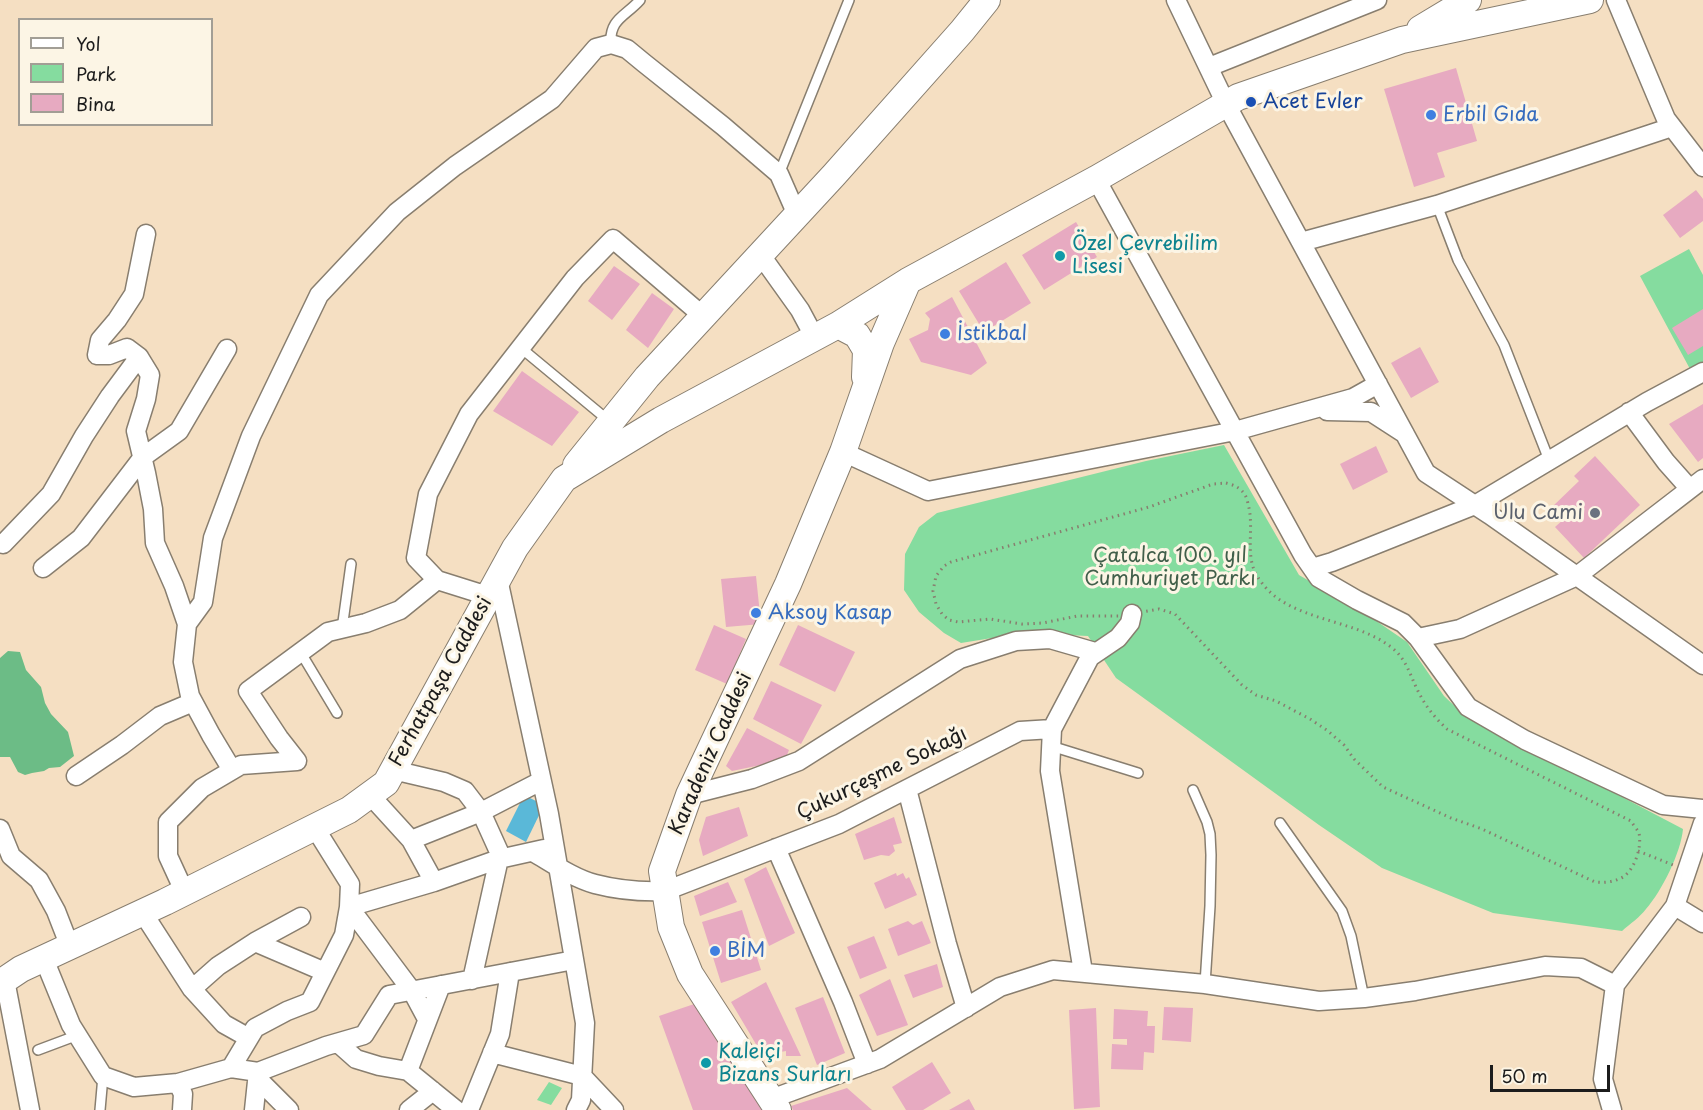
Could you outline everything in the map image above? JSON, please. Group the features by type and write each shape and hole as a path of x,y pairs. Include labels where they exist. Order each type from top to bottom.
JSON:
{"main road":[{"path":"564,479 647,376 849,158 987,0"},
{"path":"1402,40 1468,0"},
{"path":"1402,40 1590,0"},
{"name":"Ferhatpaşa Caddesi","path":"3,982 21,969 185,893 315,828 349,810 386,783 515,548 564,479 661,420 838,326 908,281 1096,179 1238,97 1402,40"},
{"name":"Karadeniz Caddesi","path":"774,1105 690,974 671,927 662,871 689,795 788,584 843,452 881,343 908,281"},
{"name":"Karadeniz Caddesi","path":"838,326 856,335 866,350 864,389"}],"street":[{"path":"1176,0 1226,104 1426,473 1703,665"},
{"path":"1209,67 1377,0"},
{"path":"1616,0 1666,119 1703,167"},
{"path":"187,624 203,602 213,538 251,436 319,295 397,212 455,166 552,99 596,48 611,44 627,49 723,126 779,174 797,215"},
{"path":"1301,242 1437,205 1672,127"},
{"path":"1096,179 1303,555 1319,578 1356,600 1403,623 1418,638 1468,707 1525,740 1663,805 1703,809"},
{"path":"146,234 134,294 100,340 97,356 109,355 126,348 140,357 150,375 146,399 136,431 153,509 154,543 174,586 187,624 183,662 190,696 232,770"},
{"path":"576,1110 581,1100 585,1023 541,781 493,587 437,580 416,558 428,494 469,414 575,278 613,239 703,316"},
{"path":"760,254 800,310 816,338"},
{"path":"43,568 81,538 142,457 180,431 227,349"},
{"path":"3,544 51,494 110,396 140,357"},
{"path":"1312,568 1475,505 1629,412 1703,372"},
{"path":"843,452 928,491 1235,431 1353,398 1378,384"},
{"path":"1307,410 1371,412 1405,434"},
{"path":"1418,638 1460,629 1577,576 1697,484 1666,462 1629,412"},
{"path":"185,893 168,856 168,822 202,788 241,765 297,762 248,691 328,632 366,623 400,610 437,580"},
{"path":"1083,972 1050,771 1052,738 1085,664 1095,652 1118,638 1130,623 1132,614"},
{"path":"689,795 752,779 799,761 960,660 1016,641 1050,639 1095,652"},
{"path":"76,776 123,745 160,716 193,702"},
{"name":"Çukurçeşme Sokağı","path":"665,891 839,824 1020,731 1052,738"},
{"path":"393,770 444,782 465,791 481,812 500,854 472,980"},
{"path":"411,840 481,812 541,781"},
{"path":"907,789 966,1008"},
{"path":"370,795 411,840 434,882"},
{"path":"1612,1110 1603,1078 1615,985 1675,906 1703,823"},
{"path":"231,1068 255,1028 310,1002 344,935 350,884 315,828"},
{"path":"0,830 11,856 39,880 56,910 70,947"},
{"path":"349,907 434,882 499,859 554,847"},
{"path":"776,848 843,1002 867,1064"},
{"path":"533,852 594,884 639,892 665,891"},
{"path":"1675,906 1703,923"},
{"path":"349,907 412,991 427,1019"},
{"path":"143,913 192,989 224,1024 249,1038"},
{"path":"192,989 218,966 255,942 301,917"},
{"path":"255,942 325,972"},
{"path":"44,958 71,1025 103,1076 134,1087 178,1083 231,1068 258,1075 289,1110"},
{"path":"258,1075 364,1035 389,995 574,960"},
{"path":"774,1105 880,1059 1000,987 1053,970 1205,984 1318,1001 1415,991 1545,966 1581,968 1615,985"},
{"path":"469,1110 500,1034 510,972"},
{"path":"3,982 30,1110"},
{"path":"408,1071 441,985"},
{"path":"338,1043 356,1059 408,1071 456,1110"},
{"path":"492,1053 582,1076 614,1110"},
{"path":"254,1110 258,1075"},
{"path":"178,1083 183,1094 182,1110"},
{"path":"409,1110 433,1091"}],"lane":[{"path":"611,44 612,27 640,0"},
{"path":"779,174 849,0"},
{"path":"1437,205 1458,260 1504,345 1549,460"},
{"path":"521,348 610,422"},
{"path":"342,629 351,564"},
{"path":"301,653 337,713"},
{"path":"1052,738 1138,773"},
{"path":"1193,790 1207,822 1211,855 1205,984"},
{"path":"1280,823 1342,911 1351,936 1364,998"},
{"path":"38,1050 78,1035"},
{"path":"100,1110 103,1076"}],"path":[{"path":"1226,483 1236,486 1246,495 1250,514 1251,564 1257,578 1271,593 1290,606 1369,634 1390,646 1408,666 1419,695 1429,710 1447,729 1631,821 1638,831 1638,851 1624,876 1613,881 1594,882 1482,829 1451,818 1383,787 1328,731 1276,702 1256,695 1242,685 1175,614 1159,609 1120,616 1077,616 1043,623 1022,624 990,619 958,622 949,620 936,604 933,591 936,576 944,566 951,562 1149,507 1213,484 1226,483"},
{"path":"1638,851 1687,870"}],"green space":[{"path":"1689,249 1703,275 1703,362 1690,369 1640,276"},
{"name":"Çatalca 100. yıl Cumhuriyet Parkı","path":"1224,445 1299,575 1369,616 1407,642 1444,696 1462,713 1683,829 1679,849 1664,882 1644,912 1622,931 1493,913 1382,868 1116,678 1088,636 1023,633 961,643 944,633 919,612 904,590 905,554 919,527 937,513 1146,461"},
{"path":"8,651 20,652 26,670 41,687 45,703 51,714 68,732 74,756 60,767 25,775 18,772 10,757 0,757 0,658"},
{"path":"549,1082 562,1088 551,1105 537,1100"}],"water":[{"path":"524,795 544,805 526,842 506,831"}],"building":[{"name":"Erbil Gıda","path":"1456,68 1477,141 1437,153 1445,177 1414,187 1384,89"},
{"path":"1696,190 1703,199 1703,221 1680,238 1663,215"},
{"name":"Özel Çevrebilim Lisesi","path":"1076,222 1097,257 1044,290 1022,255"},
{"path":"1006,262 1031,303 984,332 959,291"},
{"path":"614,266 640,284 612,320 588,301"},
{"path":"652,293 674,309 648,348 626,330"},
{"name":"İstikbal","path":"952,297 987,363 971,375 921,362 909,339 928,330 930,319 925,313"},
{"path":"1703,309 1703,346 1688,355 1672,328"},
{"path":"1420,347 1439,382 1411,398 1391,363"},
{"path":"522,371 579,412 552,446 493,411"},
{"path":"1703,404 1703,458 1698,462 1669,424"},
{"path":"1376,446 1388,472 1353,490 1340,464"},
{"name":"Ulu Cami","path":"1595,456 1640,505 1584,558 1555,527 1564,519 1552,507 1579,481 1574,476"},
{"path":"756,576 761,624 726,627 721,579"},
{"path":"714,625 746,639 727,684 695,670"},
{"path":"798,625 855,652 835,692 779,665"},
{"path":"771,681 822,705 801,744 753,719"},
{"path":"747,728 789,750 785,760 732,771 726,766"},
{"path":"739,807 748,836 703,856 699,840 706,817"},
{"path":"894,817 902,843 893,845 895,851 889,856 881,855 864,860 855,834"},
{"path":"766,867 795,933 769,946 744,879"},
{"path":"896,873 897,876 903,873 906,879 909,877 917,895 885,909 874,883"},
{"path":"728,882 737,902 700,916 694,896"},
{"path":"742,910 761,970 721,983 702,922"},
{"path":"908,921 913,925 922,921 931,943 898,956 888,929"},
{"path":"874,936 887,968 860,979 847,947"},
{"path":"937,964 943,987 913,998 904,975"},
{"path":"890,979 908,1025 877,1036 859,995"},
{"path":"766,982 801,1056 786,1056 786,1051 775,1053 760,1051 731,1002"},
{"path":"823,997 845,1053 817,1065 795,1008"},
{"name":"Kaleiçi Bizans Surları","path":"700,1002 765,1110 693,1110 659,1016"},
{"path":"1164,1007 1193,1008 1191,1042 1162,1040"},
{"path":"1096,1008 1100,1107 1074,1109 1069,1010"},
{"path":"1114,1009 1148,1011 1147,1026 1155,1026 1154,1053 1144,1052 1143,1070 1111,1069 1112,1044 1127,1045 1127,1039 1113,1039"},
{"path":"932,1062 951,1093 923,1110 906,1110 892,1087"},
{"path":"847,1088 872,1110 793,1110 791,1106"},
{"path":"969,1099 975,1110 949,1110"}],"place":[{"name":"Acet Evler","path":"1251,102"},
{"name":"Erbil Gıda","path":"1431,115"},
{"name":"Özel Çevrebilim Lisesi","path":"1060,256"},
{"name":"İstikbal","path":"945,334"},
{"name":"Ulu Cami","path":"1595,513"},
{"name":"Aksoy Kasap","path":"756,613"},
{"name":"BİM","path":"715,951"},
{"name":"Kaleiçi Bizans Surları","path":"706,1063"}]}
